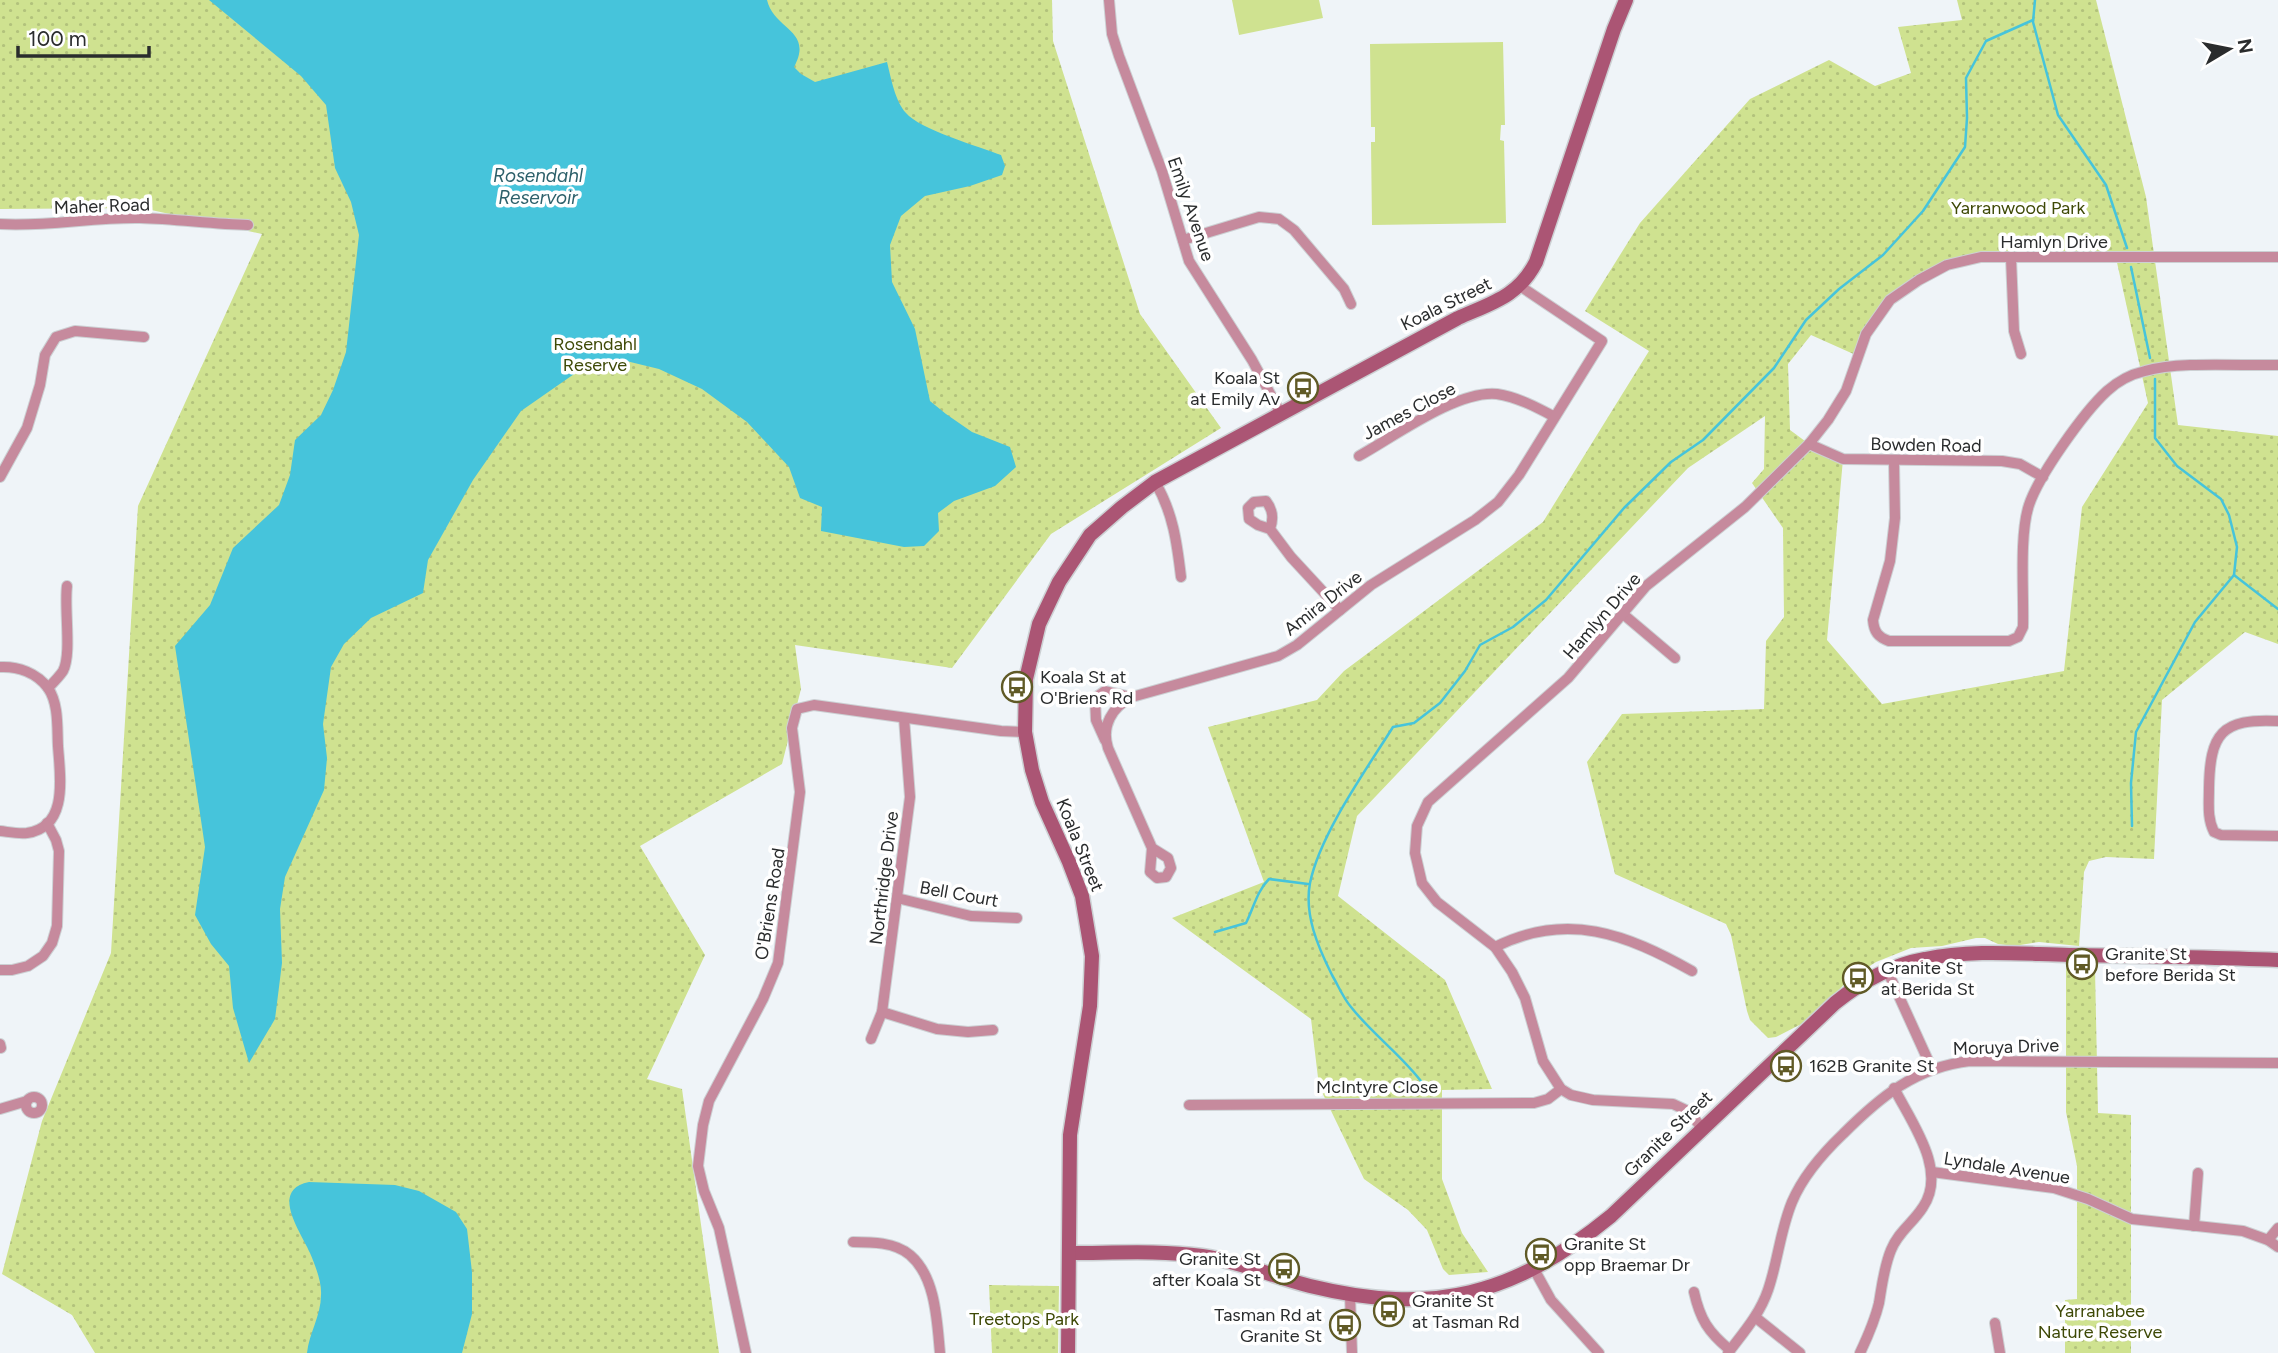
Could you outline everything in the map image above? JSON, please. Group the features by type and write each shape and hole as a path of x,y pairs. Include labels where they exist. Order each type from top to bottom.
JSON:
{"street":[{"name":"Emily Avenue","path":"1108,0 1112,34 1162,171 1189,261 1252,360 1280,412"},
{"name":"Koala Street","path":"1068,1353 1070,1135 1090,1006 1092,956 1082,896 1037,788 1026,732 1024,706 1031,654 1039,624 1059,582 1090,535 1155,482 1280,412 1458,318 1505,297 1520,286 1536,262 1626,0"},
{"path":"1183,240 1259,217 1279,219 1294,230 1344,289 1351,304"},
{"name":"Maher Road","path":"0,224 37,225 142,218 248,225"},
{"name":"Hamlyn Drive","path":"1561,1088 1543,1061 1525,998 1512,971 1495,947 1437,902 1422,883 1415,853 1417,826 1428,802 1568,678 1646,586 1745,507 1809,444 1828,421 1846,391 1866,334 1890,299 1919,280 1947,265 1981,257 2278,257"},
{"path":"2011,258 2014,331 2021,354"},
{"name":"Amira Drive","path":"1111,714 1120,704 1132,697 1278,656 1297,645 1378,580 1475,520 1498,502 1518,475 1602,341 1520,286"},
{"path":"0,477 27,428 40,385 45,355 56,337 75,331 144,337"},
{"path":"1894,461 1895,518 1890,561 1873,620 1874,630 1881,638 1889,641 2008,641 2018,636 2023,627 2024,533 2029,505 2043,477 2093,406 2110,388 2147,370 2187,366 2278,365"},
{"name":"James Close","path":"1359,456 1454,402 1478,395 1511,397 1553,416"},
{"name":"Bowden Road","path":"1809,444 1843,459 2002,461 2020,464 2043,477"},
{"path":"1155,482 1169,509 1181,577"},
{"path":"1270,529 1291,557 1340,610"},
{"path":"48,688 61,674 66,662 64,604 67,586"},
{"path":"1623,614 1675,658"},
{"path":"0,667 33,674 48,688 56,709 61,790 60,800 47,823 26,833 0,831"},
{"path":"1132,697 1102,692 1094,700 1095,710 1098,726 1152,848"},
{"name":"O'Briens Road","path":"746,1353 719,1228 704,1191 698,1166 709,1101 763,999 778,963 800,792 792,728 797,709 814,705 1001,731 1026,732"},
{"path":"1095,710 1111,714 1105,741"},
{"name":"Northridge Drive","path":"871,1039 882,1012 910,797 904,718"},
{"path":"2278,721 2244,721 2233,725 2216,742 2211,755 2208,814 2214,832 2221,835 2278,836"},
{"path":"0,970 29,965 48,950 55,935 59,851 47,823"},
{"name":"Bell Court","path":"897,898 971,916 1017,918"},
{"path":"1495,947 1518,936 1546,929 1585,929 1659,952 1692,971"},
{"name":"Granite Street","path":"1070,1253 1171,1253 1202,1256 1350,1295 1386,1300 1443,1297 1476,1290 1534,1269 1563,1252 1611,1216 1835,1003 1887,970 1923,959 1970,954 2278,960"},
{"path":"1887,970 1932,1069"},
{"path":"882,1012 937,1029 968,1032 993,1030"},
{"name":"Moruya Drive","path":"1729,1351 1755,1317 1768,1291 1783,1227 1805,1178 1836,1141 1894,1088 1932,1069 1955,1063 1980,1061 2278,1063"},
{"path":"1561,1088 1571,1095 1593,1100 1673,1104 1688,1111 1702,1128"},
{"name":"McIntyre Close","path":"1189,1105 1534,1103 1548,1099 1561,1088"},
{"path":"1860,1353 1875,1316 1891,1249 1904,1229 1922,1210 1932,1189 1932,1172 1927,1155 1894,1088"},
{"path":"0,1109 27,1101"},
{"name":"Lyndale Avenue","path":"1932,1172 2054,1188 2088,1199 2132,1219 2243,1231 2268,1240 2278,1247"},
{"path":"2194,1226 2198,1173"},
{"path":"2268,1240 2278,1228"},
{"path":"853,1242 875,1242 893,1246 910,1254 918,1264 933,1300 940,1353"},
{"path":"1534,1269 1551,1300 1599,1353"},
{"path":"1694,1292 1700,1316 1729,1351"},
{"path":"1350,1295 1352,1353"},
{"path":"1755,1317 1800,1353"},
{"path":"1995,1323 2000,1353"}],"green space":[{"name":"Rosendahl Reserve","path":"0,0 1052,0 1053,41 1140,314 1221,428 1051,534 952,668 795,645 801,689 782,764 640,846 705,955 647,1079 682,1089 719,1353 95,1353 72,1315 2,1274 42,1121 111,953 138,506 262,234 142,208 0,209"},
{"path":"1232,0 1319,0 1323,18 1239,35"},
{"name":"Yarranwood Park","path":"1957,0 2096,0 2146,197 2178,425 2278,436 2278,644 2245,632 2162,700 2154,859 2106,857 2089,861 2084,872 2079,946 2039,942 2014,946 1976,938 1942,946 1911,948 1876,962 1848,980 1813,1018 1776,1037 1768,1038 1750,1020 1731,935 1726,924 1615,874 1587,762 1622,714 1764,709 1766,641 1784,617 1783,528 1752,483 1764,469 1765,416 1688,468 1357,816 1338,896 1445,980 1492,1089 1442,1090 1442,1179 1462,1233 1488,1272 1449,1275 1443,1269 1427,1230 1408,1210 1364,1179 1319,1086 1311,1019 1172,918 1264,882 1208,727 1317,700 1344,671 1543,522 1649,351 1585,311 1640,223 1750,99 1829,60 1875,86 1911,73 1898,27 1962,20","holes":["2011,258 2116,258 2148,403 2082,507 2064,671 1882,704 1827,640 1843,459 1809,444 1790,430 1788,364 1811,335 1858,356 1890,299 1947,265"]},
{"path":"1503,42 1505,125 1501,125 1500,140 1504,141 1506,223 1372,225 1371,142 1375,142 1375,127 1371,127 1370,44"},
{"name":"Yarranabee Nature Reserve","path":"2066,968 2095,969 2098,1113 2131,1115 2131,1353 2065,1353 2065,1300 2077,1299 2077,1166 2066,1112"},
{"name":"Treetops Park","path":"989,1285 1059,1286 1058,1353 992,1353"}],"water":[{"name":"Rosendahl Reservoir","path":"209,0 767,0 777,18 796,37 799,55 794,67 801,74 815,82 887,62 896,96 906,113 936,131 1001,155 1005,166 1002,175 970,186 925,196 901,216 890,245 892,282 915,329 930,401 972,432 1010,447 1016,467 995,486 954,501 938,513 939,531 924,546 904,547 821,531 822,507 800,498 789,467 747,422 702,389 659,369 618,359 587,365 521,411 473,480 428,560 423,593 371,618 344,644 331,667 323,724 327,758 324,790 285,877 280,909 282,963 275,1019 249,1063 233,1008 229,966 211,944 195,915 205,847 175,646 210,605 233,548 279,505 290,475 295,440 321,415 333,390 346,352 359,235 351,202 335,168 326,105 301,76"},
{"path":"309,1182 395,1185 419,1191 456,1212 467,1229 472,1272 472,1314 462,1353 307,1353 319,1310 320,1285 289,1202 297,1186"}],"waterway":[{"path":"2035,0 2033,22 2058,115 2106,185 2127,248"},
{"path":"1424,1085 1348,1003 1317,942 1309,907 1310,883 1323,844 1345,803 1393,727 1414,723 1440,703 1465,671 1480,645 1513,627 1546,600 1624,508 1671,462 1703,440 1774,368 1806,320 1839,289 1883,255 1923,211 1965,147 1966,78 1986,41 2033,20"},
{"path":"2131,267 2150,358"},
{"path":"2155,379 2155,438 2177,466 2221,499 2229,515 2237,547 2234,575 2278,609"},
{"path":"2132,826 2131,783 2136,732 2195,622 2234,575"},
{"path":"1215,932 1246,923 1269,879 1308,884"}],"place":[{"name":"Koala St at Emily Av","path":"1303,388"},
{"name":"Koala St at O'Briens Rd","path":"1017,687"},
{"name":"Granite St before Berida St","path":"2082,964"},
{"name":"Granite St at Berida St","path":"1858,978"},
{"name":"162B Granite St","path":"1786,1066"},
{"name":"Granite St opp Braemar Dr","path":"1541,1254"},
{"name":"Granite St after Koala St","path":"1284,1269"},
{"name":"Granite St at Tasman Rd","path":"1389,1311"},
{"name":"Tasman Rd at Granite St","path":"1345,1325"}]}
